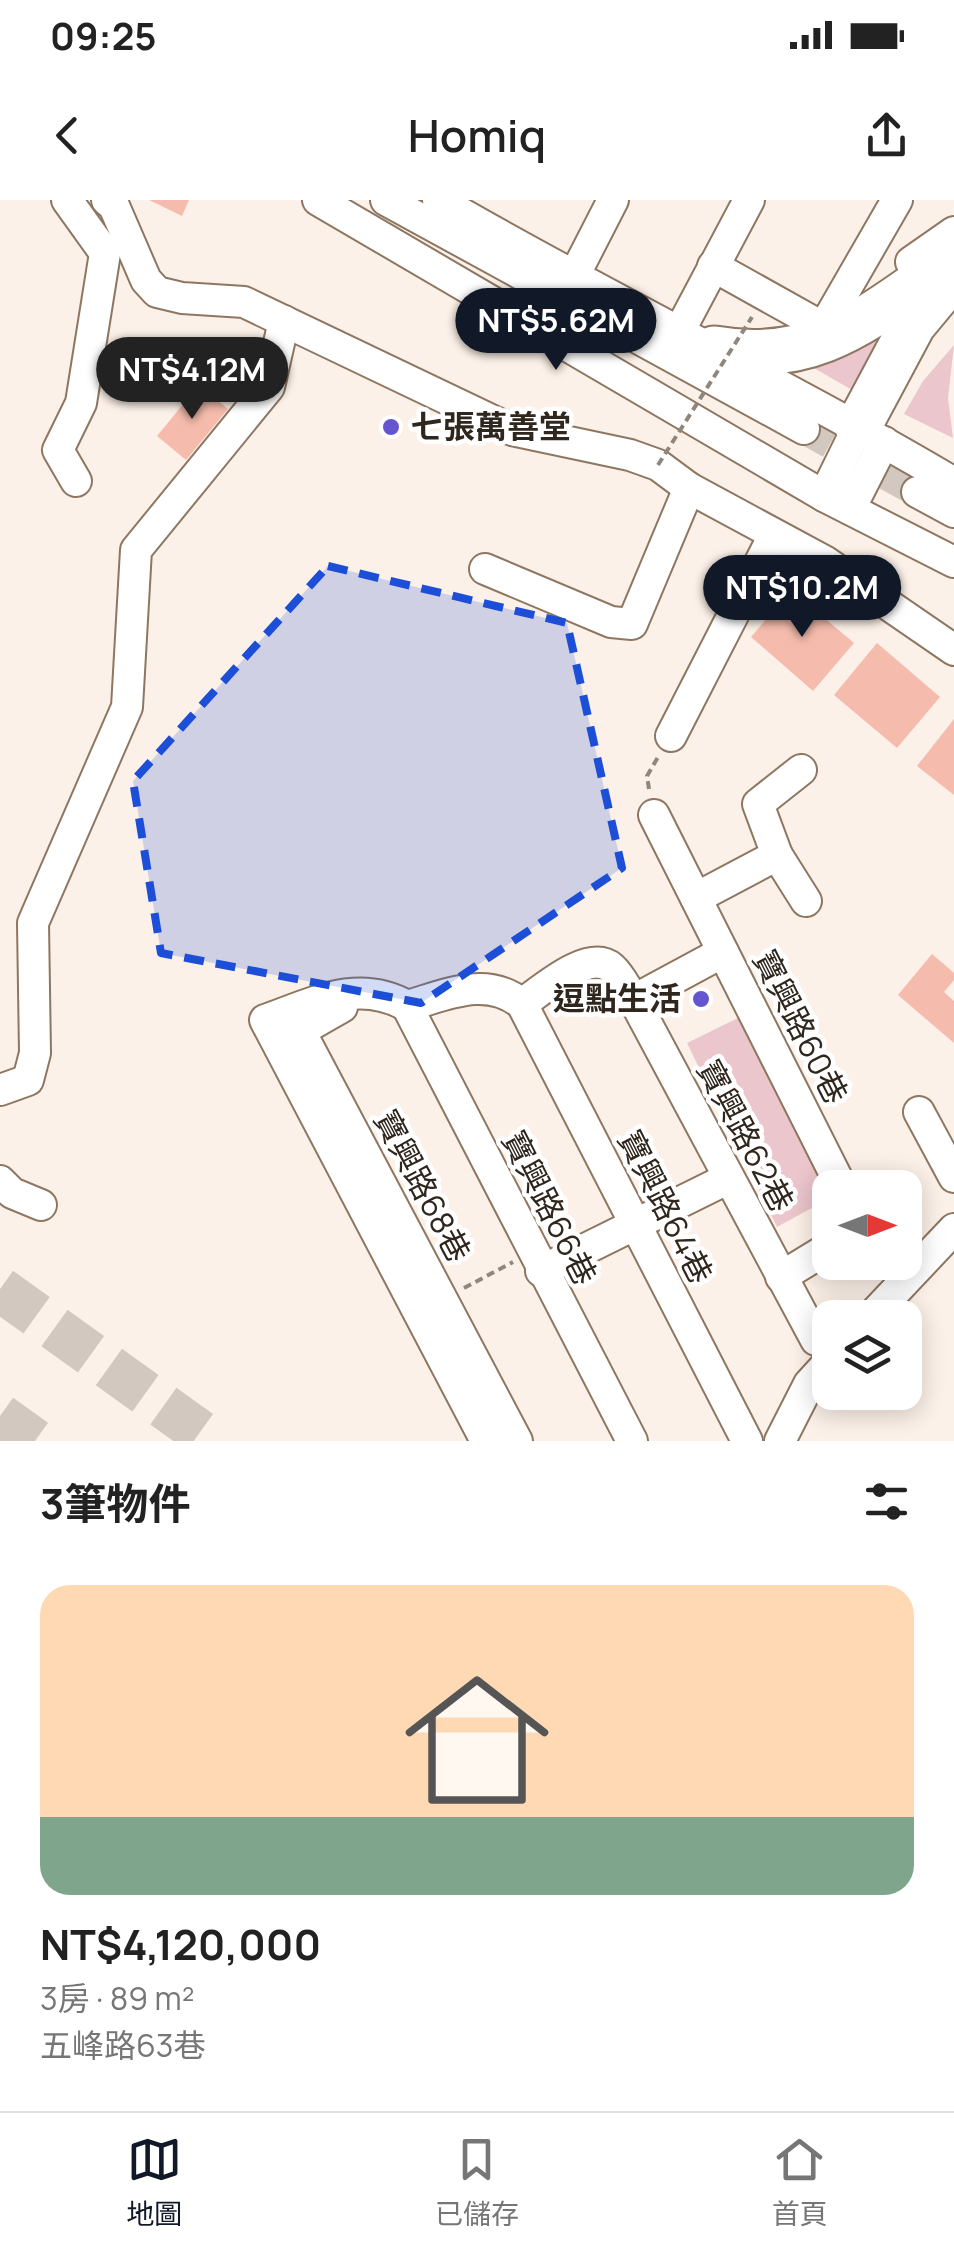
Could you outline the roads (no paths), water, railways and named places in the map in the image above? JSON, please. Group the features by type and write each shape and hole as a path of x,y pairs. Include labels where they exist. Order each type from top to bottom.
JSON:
{"highway":[{"path":"696,340 741,354 810,347 843,332 954,259"},
{"path":"871,434 913,324 954,275"},
{"path":"871,434 954,319"}],"street":[{"path":"68,200 105,253 81,404 58,450 76,481"},
{"path":"106,200 114,206 146,280 157,292 182,298 244,302 512,430 630,455 658,465 689,488 826,562 954,650"},
{"path":"318,200 837,502 954,562"},
{"path":"386,200 804,429"},
{"path":"438,200 469,208 573,278 696,340 954,482"},
{"path":"573,278 614,200"},
{"path":"696,340 713,266 749,200"},
{"path":"824,321 897,200"},
{"path":"696,340 741,344 780,338 824,321 954,232"},
{"path":"713,266 824,321"},
{"path":"0,1090 28,1080 35,1053 33,923 127,706 136,550 269,386 284,321"},
{"path":"837,502 871,434"},
{"path":"485,568 611,622 632,624 689,488"},
{"path":"916,492 954,512"},
{"path":"671,736 774,535"},
{"path":"801,770 758,804 777,855 806,901"},
{"name":"寶興路60巷","path":"654,815 833,1170"},
{"path":"696,898 777,855"},
{"path":"634,1000 723,952"},
{"name":"寶興路62巷","path":"522,1004 583,963 607,963 616,971 812,1333"},
{"path":"486,1441 265,1020 334,996 366,993 384,994 407,1006 479,986 505,992 522,1004"},
{"name":"寶興路68巷","path":"366,993 300,1032 517,1441"},
{"name":"寶興路64巷","path":"522,1004 747,1441"},
{"name":"寶興路66巷","path":"407,1006 632,1441"},
{"path":"919,1112 954,1177"},
{"path":"537,1262 634,1223 726,1178"},
{"path":"0,1181 12,1193 41,1205"},
{"path":"922,1253 954,1229"},
{"path":"781,1276 812,1258"},
{"path":"867,1300 888,1280"},
{"path":"779,1439 812,1381"}],"tunnel":[{"path":"804,429 917,492"},
{"path":"0,1289 212,1441"},
{"path":"0,1416 35,1441"}],"place":[{"name":"七張萬善堂","path":"391,427"},
{"name":"逗點生活","path":"701,999"}]}
